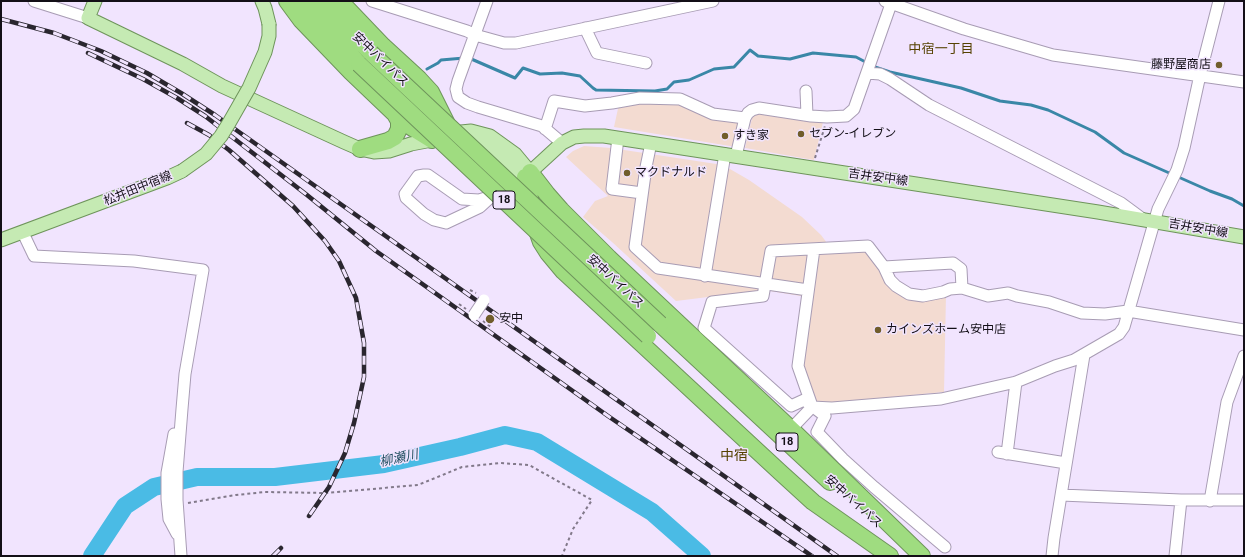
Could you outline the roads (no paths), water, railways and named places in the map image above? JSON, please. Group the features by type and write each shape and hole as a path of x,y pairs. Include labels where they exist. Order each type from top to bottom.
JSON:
{"highway":[{"path":"287,1 301,20 351,72 395,114 432,140"},
{"name":"安中バイパス","path":"303,1 660,324 860,510 916,556"},
{"name":"安中バイパス","path":"322,1 365,58 648,336 890,556"},
{"path":"340,1 383,46 431,92 450,133"},
{"path":"360,149 388,141 395,137 399,128 399,121 395,114"},
{"path":"527,174 609,258 922,556"},
{"path":"527,174 535,225 541,242 563,271 813,502 890,556"},
{"path":"583,289 609,258"}],"main road":[{"path":"95,1 88,18 183,64 222,86 360,149 374,152 388,151 432,140 450,133 472,131 490,136 515,154 527,174"},
{"name":"松井田中宿線","path":"1,240 167,178 182,171 206,154 229,123 249,88 265,52 269,36 269,24 262,1"},
{"name":"吉井安中線","path":"527,174 562,143 574,137 604,136 1244,237"},
{"path":"432,140 464,139 482,145 527,174"}],"street":[{"path":"34,1 88,18"},
{"path":"372,1 504,43 516,42 713,1"},
{"path":"486,1 456,86 458,97 473,105 542,126 562,143"},
{"path":"812,407 832,408 941,399 1016,382 1074,360 1119,334 1124,327 1150,221 1158,209 1177,170 1184,148 1219,1"},
{"path":"705,276 730,155 748,113 759,108 827,117 846,116 854,109 867,73 888,2 964,29 1053,55 1244,82"},
{"path":"585,28 596,53 646,62"},
{"path":"867,73 880,74 890,79 929,105 1121,204 1150,221"},
{"path":"806,91 807,115"},
{"path":"545,129 554,101 585,106 640,98 680,99 713,114 733,118 745,118"},
{"path":"618,138 612,189 642,193"},
{"path":"651,143 642,193 635,247 658,268 808,290"},
{"path":"492,196 479,200 462,199 428,175 418,176 405,194 406,198 424,214 434,220 446,223 480,206 492,196 527,174"},
{"path":"23,233 34,256 134,261 203,270 185,374 182,409 172,472 173,505 180,539 181,556"},
{"path":"945,547 869,482 817,432 825,416 804,400 791,406 704,328 712,302 763,296 771,250 868,246 884,267 890,280 896,286 909,294 923,296 950,289 962,288 988,296 1008,293 1049,302 1082,313 1105,314 1128,311 1244,330"},
{"path":"812,407 798,366 814,249"},
{"path":"884,267 953,263 961,270 962,288"},
{"path":"474,315 484,300"},
{"path":"1052,556 1084,355"},
{"path":"1210,501 1227,402 1244,356"},
{"path":"1016,382 1003,453 1066,463"},
{"path":"791,430 812,407"},
{"path":"1061,495 1210,501 1244,500"},
{"path":"1175,556 1181,500"}],"waterway":[{"path":"469,58 515,78 523,68 540,74 562,73 580,76 596,90 655,91 667,89 674,82 689,80 714,69 734,67 750,50 758,56 790,59 813,53 856,57 875,67 890,72 961,88 1000,101 1031,105 1048,110 1095,132 1124,153 1210,191 1232,199 1244,206"},
{"path":"427,69 441,60 464,58"},
{"name":"柳瀬川","path":"92,556 125,506 154,487 197,477 275,477 384,464 505,435 537,442 652,512 702,556"}],"railway":[{"path":"1,19 54,33 101,51 147,73 181,93 215,115 837,556"},
{"path":"88,53 143,79 205,116 376,251 608,416 812,556"},
{"path":"187,123 209,135 229,150 293,206 325,241 339,261 356,298 364,343 364,377 354,423 345,453 329,487 309,516"},
{"path":"273,556 281,548"}],"place":[{"name":"藤野屋商店","path":"1219,65"},
{"name":"セブン-イレブン","path":"801,134"},
{"name":"すき家","path":"725,136"},
{"name":"マクドナルド","path":"627,173"},
{"name":"安中","path":"490,319"},
{"name":"カインズホーム安中店","path":"878,330"}],"district":[{"name":"中宿一丁目","path":"941,50"},
{"name":"中宿","path":"734,456"}]}
